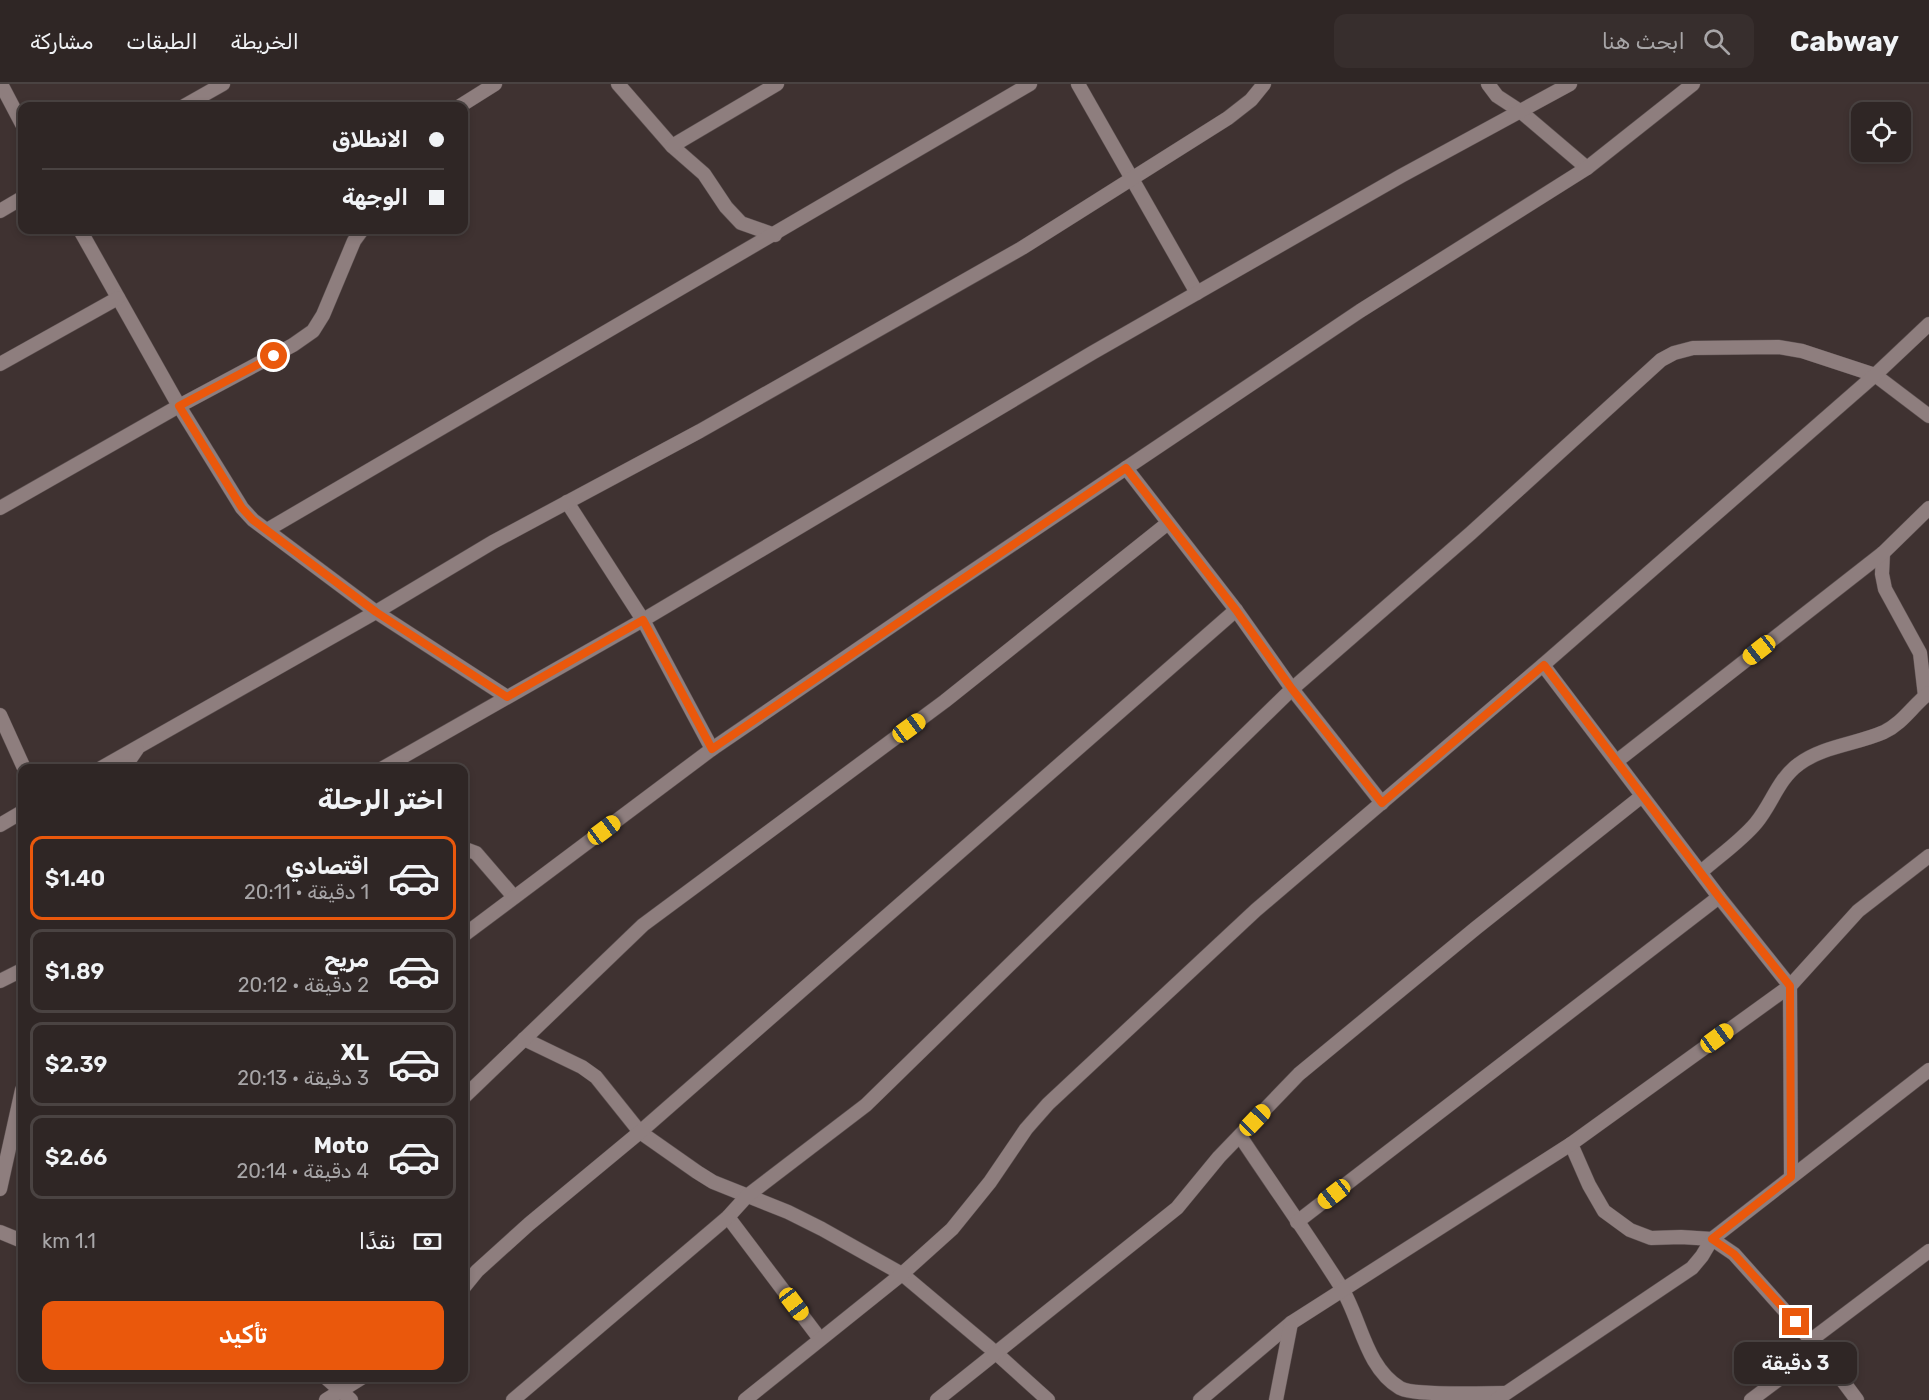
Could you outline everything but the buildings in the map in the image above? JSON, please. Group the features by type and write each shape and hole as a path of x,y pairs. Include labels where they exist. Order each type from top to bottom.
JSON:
{"street":[{"path":"2,84 18,116"},
{"path":"191,102 223,84"},
{"path":"466,102 495,84"},
{"path":"618,84 672,146 704,174 726,207 741,223 775,234"},
{"path":"672,146 777,84"},
{"path":"267,530 1030,84"},
{"path":"1078,84 1197,293"},
{"path":"108,764 376,612 493,542 700,431 1023,248 1228,118 1251,100 1264,84"},
{"path":"1488,84 1497,96 1520,111 1587,168"},
{"path":"390,764 643,620 1092,353 1401,176 1570,84"},
{"path":"468,932 712,749 1360,311 1587,168 1693,84"},
{"path":"0,211 18,200"},
{"path":"82,234 179,406 242,508 253,520 376,612 507,697"},
{"path":"0,508 179,406 292,345 313,331 323,315 359,234"},
{"path":"0,364 118,298"},
{"path":"744,1400 902,1274 952,1229 990,1182 1026,1129 1048,1104 1256,910 1544,665 1875,375 1929,324"},
{"path":"513,1400 728,1217 747,1196 866,1105 1292,689 1471,533 1661,360 1674,353 1693,348 1778,347 1802,351 1875,375 1929,416"},
{"path":"1126,468 1236,610 1292,689 1382,803"},
{"path":"567,502 643,620 712,749"},
{"path":"1617,761 1883,553 1929,508"},
{"path":"468,1093 643,925 945,701 1168,523"},
{"path":"1701,872 1755,825 1785,777 1799,764 1817,754 1885,731 1905,718 1927,694 1920,653 1885,589 1882,574 1883,553"},
{"path":"468,1282 477,1270 529,1224 640,1132 1236,610"},
{"path":"1544,665 1719,897 1790,986 1791,1177"},
{"path":"0,715 22,764"},
{"path":"127,764 138,747"},
{"path":"937,1400 1177,1208 1240,1136 1299,1074 1476,928 1642,796"},
{"path":"0,825 18,814"},
{"path":"468,852 477,853 514,897"},
{"path":"1200,1400 1291,1323 1571,1144 1790,986 1858,911 1929,856"},
{"path":"1298,1222 1719,897"},
{"path":"0,981 18,972"},
{"path":"524,1039 582,1067 596,1077 640,1132 697,1172 747,1196 788,1212 902,1274 1048,1400"},
{"path":"1240,1136 1343,1290 1372,1356 1388,1377 1401,1388 1417,1392 1500,1397 1692,1268 1712,1239 1929,1070"},
{"path":"0,1189 18,1114"},
{"path":"1571,1144 1588,1185 1604,1211 1630,1230 1651,1238 1712,1239 1734,1254 1815,1344 1857,1400"},
{"path":"728,1217 820,1339"},
{"path":"0,1232 18,1239"},
{"path":"1751,1400 1815,1344 1929,1251"},
{"path":"1276,1400 1291,1323"},
{"path":"331,1382 346,1396"},
{"path":"326,1400 346,1396 359,1382"}],"route":[{"path":"274,356 179,406 242,508 253,520 376,612 507,697 643,620 712,749 1126,468 1236,610 1292,689 1382,803 1544,665 1719,897 1790,986 1791,1177 1712,1239 1734,1254 1796,1322"}]}
